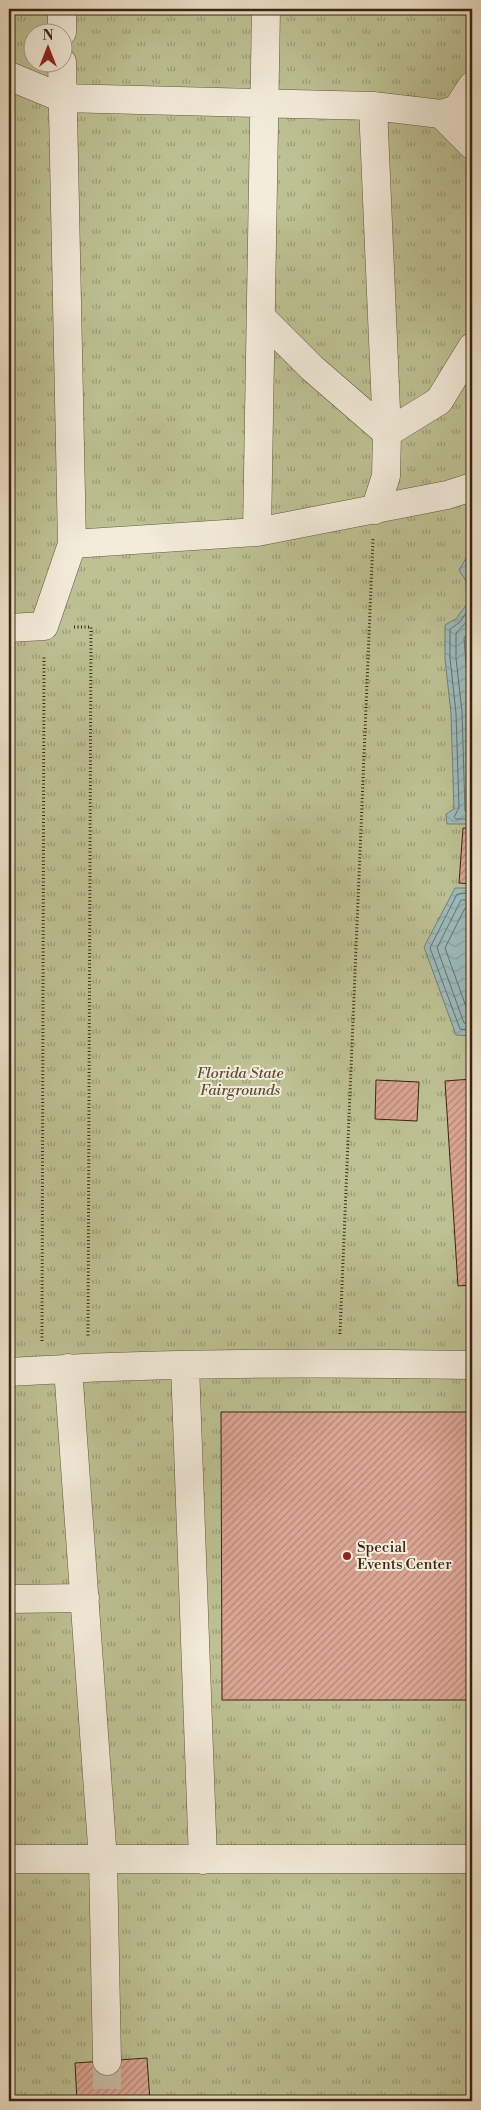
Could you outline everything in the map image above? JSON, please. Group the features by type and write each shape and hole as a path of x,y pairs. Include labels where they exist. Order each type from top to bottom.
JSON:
{"lane":[{"path":"62,9 62,22"},
{"path":"257,532 266,9"},
{"path":"9,628 44,626 72,544 62,72"},
{"path":"9,76 62,98 372,106 441,114 457,109 472,86"},
{"path":"372,106 387,433 386,476 375,510"},
{"path":"441,114 472,145"},
{"path":"261,316 312,368 387,433"},
{"path":"387,433 440,401 472,347"},
{"path":"72,544 257,532 447,495 472,487"},
{"path":"9,1372 66,1368 339,1362 472,1365"},
{"path":"185,1365 203,1860"},
{"path":"66,1368 103,1860 107,2061"},
{"path":"9,1599 84,1598"},
{"path":"9,1859 472,1859"}],"path":[{"path":"339,1362 375,510"},
{"path":"44,626 91,627 66,1368 44,626"}],"green space":[{"name":"Florida State Fairgrounds","path":"9,9 472,9 472,2101 9,2101"}],"water":[{"path":"472,542 472,824 447,824 446,814 454,809 451,713 445,659 445,625 456,619 467,604 466,581 459,570 468,555"},
{"path":"455,888 472,888 472,1036 456,1035 424,947"}],"building":[{"path":"463,828 472,829 472,884 459,883"},
{"path":"472,1079 472,1285 458,1286 445,1081"},
{"path":"376,1080 419,1082 417,1121 375,1119"},
{"name":"Special Events Center","path":"221,1412 472,1412 472,1700 222,1700"},
{"path":"147,2058 150,2101 77,2101 75,2063"}],"tunnel":[{"path":"107,2061 107,2101"}],"place":[{"name":"Special Events Center","path":"347,1556"}]}
